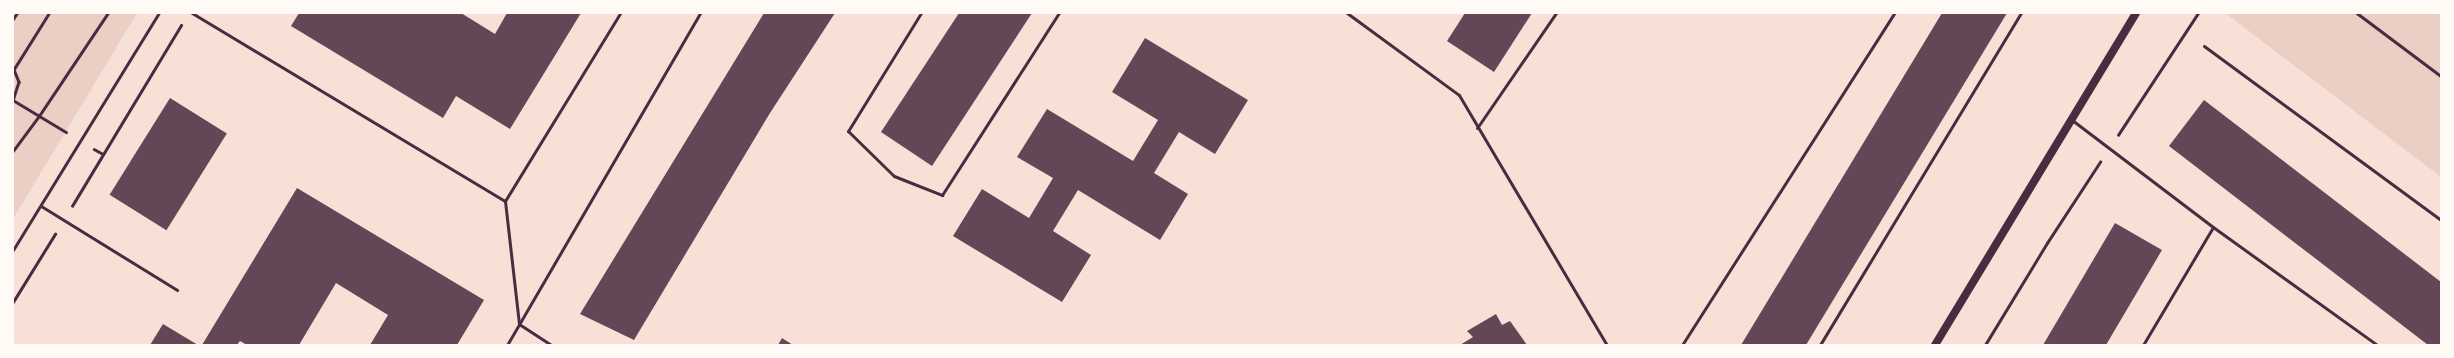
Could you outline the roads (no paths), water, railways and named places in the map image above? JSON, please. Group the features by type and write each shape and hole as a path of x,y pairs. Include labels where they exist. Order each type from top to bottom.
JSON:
{"main road":[{"path":"1935,345 2136,13"}],"lane":[{"path":"13,250 159,13"},
{"path":"192,13 505,201"},
{"path":"519,324 505,201 620,13"},
{"path":"507,345 700,13"},
{"path":"921,13 848,131 894,176 942,195 1059,13"},
{"path":"1347,13 1459,95 1477,128 1607,345"},
{"path":"1477,128 1556,13"},
{"path":"1682,345 1894,13"},
{"path":"2204,46 2441,220"},
{"path":"2072,120 2213,227 2378,345"},
{"path":"41,206 177,290"},
{"path":"2143,345 2213,227"},
{"path":"519,324 551,345"}]}
